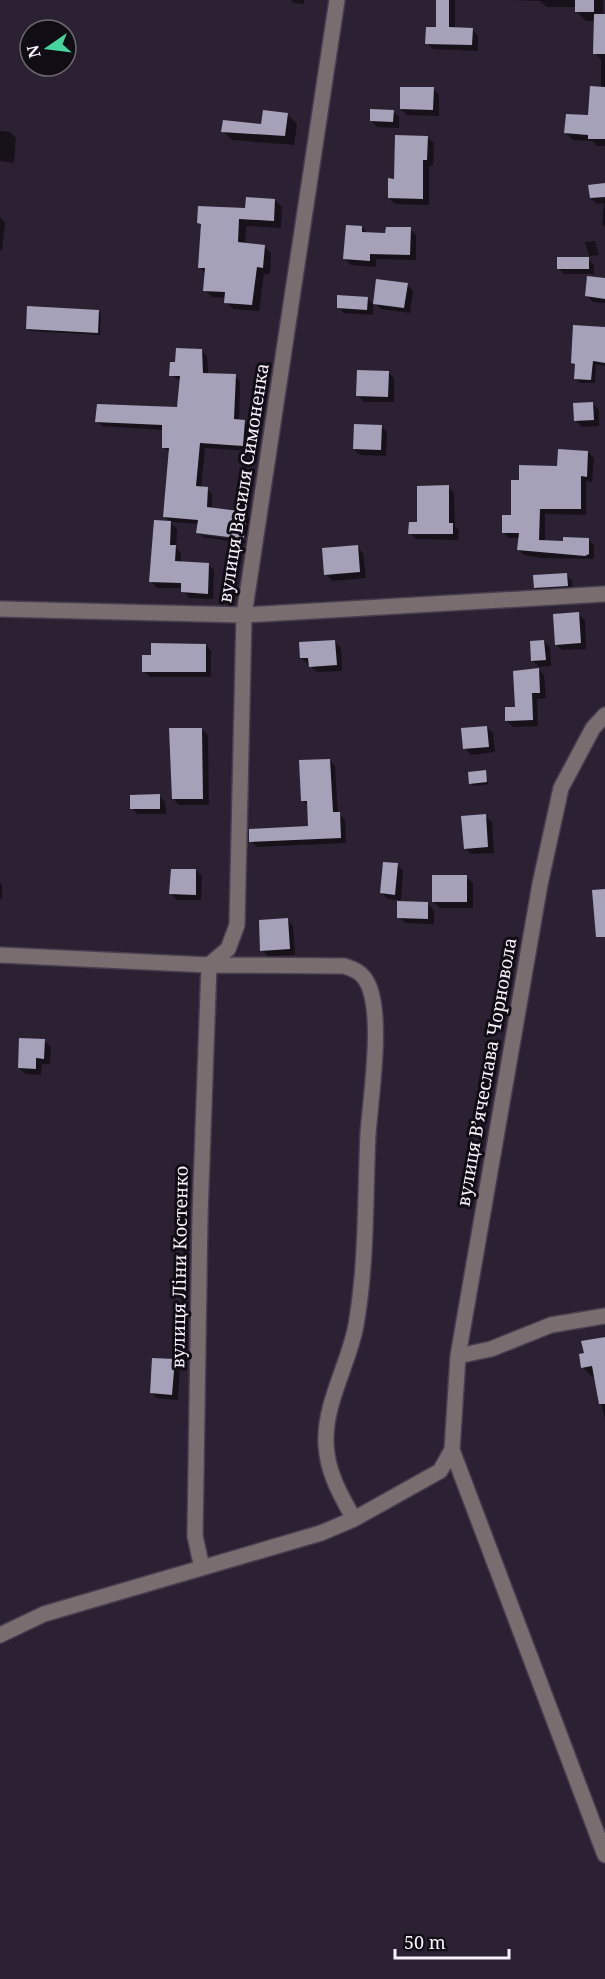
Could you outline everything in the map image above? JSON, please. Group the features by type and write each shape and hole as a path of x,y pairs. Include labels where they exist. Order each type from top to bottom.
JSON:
{"street":[{"name":"вулиця Василя Симоненка","path":"209,965 228,949 237,925 244,615 337,0"},
{"path":"0,609 244,615 605,594"},
{"name":"вулиця Вʼячеслава Чорновола","path":"452,1450 458,1356 540,884 561,788 593,728 605,715"},
{"path":"0,955 209,965 344,966 356,970 365,977 370,990 373,1046 361,1284 351,1347 330,1409 326,1442 330,1471 354,1520"},
{"name":"вулиця Ліни Костенко","path":"202,1568 195,1536 200,1215 209,965"},
{"path":"458,1356 491,1349 551,1325 605,1316"},
{"path":"0,1635 44,1614 321,1533 354,1520 440,1471 452,1450"},
{"path":"452,1450 605,1855"}],"building":[{"path":"436,0 449,0 449,27 473,28 472,45 425,44 426,27 436,27"},
{"path":"575,0 594,0 594,12 575,12"},
{"path":"594,14 605,14 605,54 593,54"},
{"path":"590,86 605,87 605,139 588,139 588,135 564,133 566,114 588,115"},
{"path":"400,87 434,87 433,110 400,109"},
{"path":"370,109 394,110 393,122 370,121"},
{"path":"263,110 288,113 285,136 221,132 223,120 261,124"},
{"path":"395,135 428,136 427,160 423,160 423,199 388,198 388,178 394,179"},
{"path":"605,183 605,197 590,198 588,185"},
{"path":"246,197 275,199 274,221 239,219 238,242 265,245 263,268 257,267 252,305 224,303 225,292 203,291 205,268 198,268 201,224 197,223 198,206 245,208"},
{"path":"346,225 362,226 362,232 385,233 386,227 411,227 410,255 370,254 370,261 343,259"},
{"path":"557,257 589,257 589,269 557,269"},
{"path":"587,276 605,278 605,299 585,296"},
{"path":"376,279 408,283 404,308 373,304"},
{"path":"337,295 368,297 367,310 337,308"},
{"path":"27,306 99,310 98,333 26,329"},
{"path":"573,325 605,327 605,363 593,361 591,380 574,379 575,364 571,363"},
{"path":"176,348 202,349 203,373 236,374 234,419 245,420 243,446 200,443 196,486 208,487 207,507 247,512 244,539 196,533 198,520 163,517 169,448 162,448 162,425 95,422 97,404 177,407 180,376 169,376 170,362 175,362"},
{"path":"357,370 389,371 388,397 356,396"},
{"path":"593,402 594,420 574,421 573,403"},
{"path":"354,424 382,425 381,450 353,449"},
{"path":"558,449 588,451 587,477 581,476 581,509 540,509 539,540 563,541 563,537 589,538 589,554 585,556 517,550 519,533 502,533 502,515 511,515 511,480 519,480 519,465 557,466"},
{"path":"449,485 449,523 453,523 453,534 408,534 409,522 417,522 417,486"},
{"path":"154,520 171,521 170,545 176,545 175,561 209,563 208,594 181,592 181,583 149,582"},
{"path":"358,545 360,572 324,575 322,548"},
{"path":"567,573 568,586 534,588 533,575"},
{"path":"579,612 581,643 555,645 553,614"},
{"path":"335,640 337,665 309,667 308,658 300,658 299,642"},
{"path":"544,640 546,660 531,661 530,641"},
{"path":"151,643 206,644 206,672 142,672 142,655 151,655"},
{"path":"539,668 540,693 532,693 533,720 505,721 505,707 515,707 513,671"},
{"path":"487,726 489,747 463,749 461,728"},
{"path":"169,728 202,728 203,799 172,799"},
{"path":"330,759 333,812 340,812 341,838 249,842 249,829 308,826 307,801 301,801 299,760"},
{"path":"486,770 487,782 469,784 468,772"},
{"path":"160,794 160,809 130,809 130,795"},
{"path":"486,814 488,847 464,849 461,816"},
{"path":"383,862 398,863 395,895 380,893"},
{"path":"171,869 196,869 196,895 169,894"},
{"path":"432,875 467,875 467,902 432,902"},
{"path":"605,889 605,937 596,937 592,890"},
{"path":"397,901 428,902 428,919 397,918"},
{"path":"288,918 290,949 260,951 259,920"},
{"path":"19,1038 45,1039 44,1059 36,1058 36,1069 18,1068"},
{"path":"605,1337 605,1404 599,1404 592,1366 581,1368 579,1354 584,1353 581,1341"},
{"path":"152,1358 175,1359 172,1395 150,1393"}]}
